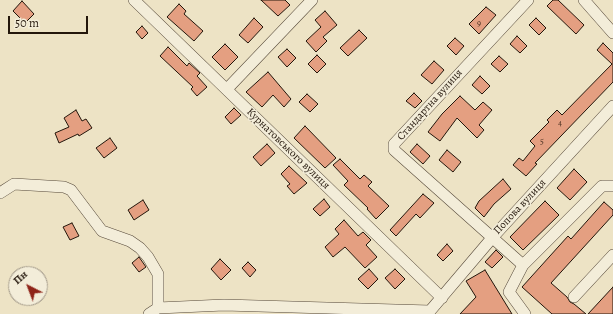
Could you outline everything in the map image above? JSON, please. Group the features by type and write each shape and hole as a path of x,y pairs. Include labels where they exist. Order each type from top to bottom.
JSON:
{"street":[{"name":"Курнатовського вулиця","path":"134,0 442,298"},
{"path":"227,89 312,0"},
{"name":"Стандартна вулиця","path":"492,238 399,156 394,150 394,144 528,0"},
{"path":"584,0 613,33"},
{"name":"Попова вулиця","path":"154,311 224,305 430,311 492,238 613,106"},
{"path":"0,193 14,184 64,187 71,190 102,231 130,241 140,248 148,258 158,274 154,311"},
{"path":"525,314 509,292 522,265 602,186 613,186"},
{"path":"492,238 522,265"},
{"path":"574,297 613,255"}],"building":[{"path":"261,0 285,0 290,5 278,16"},
{"path":"553,0 558,0 584,25 576,34 547,6"},
{"path":"22,1 34,14 25,23 13,11"},
{"path":"179,4 186,11 184,14 203,31 194,41 167,17"},
{"path":"486,7 496,15 479,34 469,24"},
{"path":"325,11 337,25 323,37 327,41 316,52 306,41 321,27 315,20"},
{"path":"254,18 263,27 248,43 239,35"},
{"path":"536,18 546,28 539,35 529,25"},
{"path":"142,26 148,33 142,39 136,32"},
{"path":"359,30 367,38 348,56 340,48"},
{"path":"517,36 527,46 520,53 510,44"},
{"path":"455,38 464,46 456,55 447,46"},
{"path":"603,43 613,53 613,82 535,163 537,164 526,176 513,165 519,158 523,161 535,146 530,141 549,122 547,120 557,110 562,115 612,64 597,50"},
{"path":"225,44 238,57 225,70 212,57"},
{"path":"168,47 187,66 189,63 200,73 197,76 207,87 197,96 191,89 193,87 160,56"},
{"path":"287,49 296,58 287,67 278,57"},
{"path":"317,55 326,64 317,73 308,64"},
{"path":"499,56 508,64 500,72 491,64"},
{"path":"434,61 444,70 432,84 421,75"},
{"path":"268,72 291,99 284,107 273,95 262,107 246,92"},
{"path":"480,76 490,86 482,94 472,85"},
{"path":"414,93 422,101 415,108 406,101"},
{"path":"307,94 318,104 310,112 299,102"},
{"path":"460,96 475,110 483,102 492,110 479,125 484,130 477,138 457,118 440,141 428,132 442,114"},
{"path":"234,108 241,115 231,124 225,117"},
{"path":"76,110 82,121 86,119 92,128 79,136 78,134 59,143 55,133 69,127 64,118"},
{"path":"305,126 336,158 325,168 294,138"},
{"path":"110,138 117,148 104,158 96,148"},
{"path":"267,144 275,153 261,166 253,157"},
{"path":"417,144 430,156 423,164 410,152"},
{"path":"447,150 461,162 453,172 439,160"},
{"path":"340,159 360,179 364,175 372,182 368,186 389,206 376,219 367,209 368,208 344,185 348,181 333,165"},
{"path":"289,166 307,183 294,194 287,186 290,184 281,174"},
{"path":"574,169 587,182 570,200 557,188"},
{"path":"503,179 511,189 494,204 484,217 475,208 479,201"},
{"path":"423,194 434,203 420,218 416,214 396,236 390,230"},
{"path":"324,199 330,207 320,216 313,209"},
{"path":"143,200 149,210 134,220 128,210"},
{"path":"545,201 559,215 523,250 510,237"},
{"path":"604,202 613,210 613,215 551,283 567,297 570,302 586,314 552,314 522,287 568,236 571,239"},
{"path":"344,220 358,236 363,232 371,240 366,245 377,257 365,268 345,247 333,257 325,247 339,234 335,229"},
{"path":"72,223 79,236 70,240 63,227"},
{"path":"447,244 453,251 443,261 437,255"},
{"path":"496,250 503,257 492,268 485,262"},
{"path":"139,257 146,267 139,272 132,263"},
{"path":"220,259 231,270 221,280 211,269"},
{"path":"248,262 256,270 250,277 242,268"},
{"path":"369,269 378,279 368,289 358,279"},
{"path":"395,269 405,279 395,289 385,278"},
{"path":"485,270 512,314 460,314 476,297 466,281"},
{"path":"613,287 613,314 588,314"}]}
